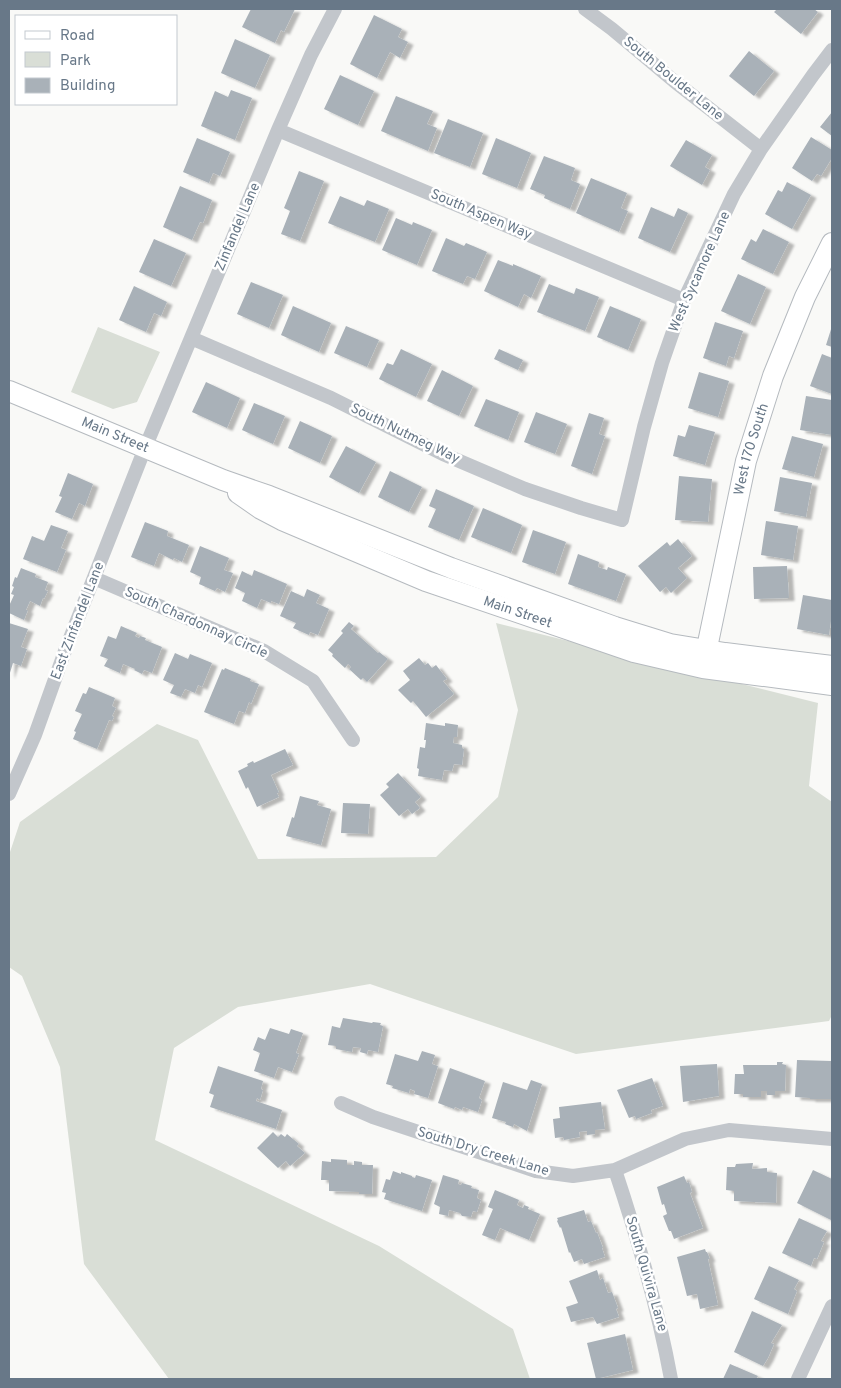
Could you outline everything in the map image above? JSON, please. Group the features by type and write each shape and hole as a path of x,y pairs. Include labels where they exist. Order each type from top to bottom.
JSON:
{"street":[{"name":"Zinfandel Lane","path":"145,448 278,130 335,9"},
{"name":"South Boulder Lane","path":"585,9 761,149"},
{"name":"West Sycamore Lane","path":"622,520 644,427 662,363 684,300 734,194 761,149 832,50"},
{"name":"South Aspen Way","path":"278,130 684,300"},
{"name":"West 170 South","path":"705,659 746,461 773,376 805,297 832,243"},
{"name":"South Nutmeg Way","path":"191,338 331,398 443,454 525,489 622,520"},
{"name":"Main Street","path":"9,390 223,480 269,496 451,568 670,644 705,659 832,685"},
{"name":"East Zinfandel Lane","path":"9,794 35,735 145,448"},
{"name":"South Chardonnay Circle","path":"94,578 264,651 313,681 353,740"},
{"name":"Main Street","path":"705,659 832,666"},
{"name":"South Dry Creek Lane","path":"341,1103 374,1117 536,1171 573,1176 615,1170 685,1139 729,1130 832,1139"},
{"name":"South Quivira Lane","path":"615,1170 636,1233 663,1334 671,1379"},
{"path":"798,1379 832,1306"}],"green space":[{"path":"98,327 160,352 137,402 113,409 71,392"},
{"path":"496,623 818,703 809,786 832,802 832,1015 829,1021 576,1054 370,984 238,1007 174,1048 155,1140 379,1246 513,1329 530,1379 169,1379 84,1264 60,1067 22,976 9,967 9,855 20,822 157,724 198,740 258,859 436,857 498,797 518,710"}],"building":[{"path":"251,9 295,9 284,32 281,30 275,43 242,27"},
{"path":"777,9 814,9 818,12 801,34 774,12"},
{"path":"374,15 402,29 398,37 408,42 400,58 390,52 377,78 350,64"},
{"path":"235,39 270,55 255,88 221,73"},
{"path":"749,51 774,71 754,96 729,76"},
{"path":"340,75 374,91 358,125 324,109"},
{"path":"231,90 252,98 235,140 201,126 215,91 228,97"},
{"path":"396,96 433,111 427,124 437,128 428,151 381,131"},
{"path":"832,112 832,136 820,127"},
{"path":"448,119 483,133 470,167 434,153"},
{"path":"811,137 832,150 832,158 821,176 817,174 812,181 792,168"},
{"path":"197,138 230,152 220,176 213,173 209,183 183,172"},
{"path":"496,138 531,153 517,188 482,174"},
{"path":"686,140 712,155 705,167 710,170 702,185 670,166"},
{"path":"544,156 575,168 571,180 580,184 570,209 544,198 545,195 530,189"},
{"path":"299,171 324,181 300,241 281,234 290,211 284,208"},
{"path":"591,178 627,193 621,208 628,211 619,232 576,213"},
{"path":"787,182 811,195 792,229 765,214 778,190 782,192"},
{"path":"180,186 212,200 203,223 200,222 192,240 163,227"},
{"path":"340,196 364,206 367,200 389,209 375,242 328,223"},
{"path":"651,207 674,217 678,208 688,213 670,252 638,238"},
{"path":"396,218 412,225 413,222 432,230 417,265 382,250"},
{"path":"763,229 789,242 773,274 741,259 751,239 756,242"},
{"path":"446,238 464,246 466,243 487,252 475,279 467,276 463,284 432,271"},
{"path":"154,239 186,253 171,286 139,272"},
{"path":"498,260 541,276 531,298 524,294 518,307 484,291"},
{"path":"738,274 766,287 750,324 721,311"},
{"path":"251,282 283,295 269,328 237,314"},
{"path":"549,284 574,294 576,288 599,297 585,331 537,312"},
{"path":"134,286 167,302 161,316 154,313 146,332 119,320"},
{"path":"293,306 331,323 319,352 281,335"},
{"path":"610,306 641,319 628,350 597,337"},
{"path":"715,322 743,331 734,358 729,356 726,366 703,358"},
{"path":"346,326 379,340 367,367 334,353"},
{"path":"832,326 832,347 826,345"},
{"path":"401,349 432,364 416,397 379,379 387,363 393,365"},
{"path":"499,349 523,360 518,370 494,359"},
{"path":"822,354 832,358 832,394 810,386"},
{"path":"442,370 473,386 459,416 427,401"},
{"path":"699,372 729,381 718,417 688,408"},
{"path":"206,382 240,398 227,428 192,412"},
{"path":"806,396 832,400 832,435 800,430"},
{"path":"486,399 519,412 508,440 474,426"},
{"path":"254,403 285,416 273,444 242,430"},
{"path":"536,412 567,424 555,454 524,442"},
{"path":"589,413 604,418 599,434 605,436 592,474 571,466"},
{"path":"300,421 332,436 320,463 288,448"},
{"path":"689,425 715,432 705,465 673,456 678,435 685,437"},
{"path":"792,436 823,444 814,477 782,469"},
{"path":"346,446 376,462 359,493 329,477"},
{"path":"390,471 422,487 409,512 378,497"},
{"path":"68,473 93,484 85,506 79,503 72,519 55,512 62,497 59,496"},
{"path":"679,476 712,479 708,522 675,520"},
{"path":"780,477 812,483 806,517 774,511"},
{"path":"436,489 474,506 459,540 428,527 436,509 429,506"},
{"path":"483,508 522,525 511,553 471,537"},
{"path":"766,521 798,526 793,560 761,555"},
{"path":"145,522 168,531 167,536 189,545 182,562 159,553 154,566 131,557"},
{"path":"51,525 68,531 61,548 66,550 57,572 23,559 32,536 44,541"},
{"path":"533,530 566,542 555,574 522,562"},
{"path":"678,539 692,556 678,568 687,578 671,593 666,587 660,592 638,566 667,542 670,546"},
{"path":"200,546 229,558 224,570 233,573 225,592 217,588 215,591 199,584 201,577 190,572"},
{"path":"578,554 599,562 598,567 607,570 608,567 626,574 616,601 568,584"},
{"path":"787,566 789,598 754,599 753,567"},
{"path":"21,568 36,574 35,577 48,582 45,590 48,591 40,606 30,601 24,620 9,613 9,606 14,595 11,594 14,587 12,586"},
{"path":"254,570 287,584 279,604 261,599 257,608 242,601 245,593 235,588 242,571 252,576"},
{"path":"307,589 320,595 316,603 329,609 318,635 310,632 309,635 293,628 296,623 280,616 291,591 304,597"},
{"path":"803,595 832,600 829,635 797,629"},
{"path":"349,622 354,626 351,629 378,653 388,659 367,682 363,678 361,680 349,669 351,667 348,664 345,668 328,650 343,633 341,631"},
{"path":"9,623 28,629 21,647 27,649 21,666 13,663 9,676"},
{"path":"121,626 137,633 135,636 146,638 145,640 162,647 152,673 144,670 142,674 123,664 120,673 104,666 108,659 100,656 108,636 116,639"},
{"path":"175,653 188,659 190,654 212,663 202,687 198,685 195,693 185,689 181,697 170,693 174,685 163,680"},
{"path":"419,658 425,665 428,663 432,668 436,665 447,679 443,681 454,694 426,717 413,701 411,703 398,690 410,680 403,671"},
{"path":"225,668 259,684 251,704 249,702 245,713 239,711 234,724 204,712 222,669 224,670"},
{"path":"89,687 115,698 112,706 116,708 112,716 114,717 112,721 109,720 97,749 73,739 76,732 74,731 82,714 75,711 83,693 86,694"},
{"path":"426,723 445,726 445,723 458,725 457,737 454,737 453,743 462,745 464,749 462,765 454,764 452,771 444,770 442,780 418,776 419,769 417,768 420,747 425,748"},
{"path":"285,749 293,765 271,775 279,797 257,807 238,771 253,761 254,763"},
{"path":"398,773 421,797 415,802 420,808 412,814 408,809 399,816 380,795 389,787 386,784"},
{"path":"300,796 319,801 317,805 331,809 321,845 286,836 292,817 294,818"},
{"path":"343,803 370,804 368,834 341,833"},
{"path":"343,1018 381,1023 380,1025 383,1026 378,1052 368,1050 367,1054 360,1052 361,1048 353,1047 352,1052 336,1049 336,1046 328,1045 332,1026 340,1028"},
{"path":"270,1028 289,1034 291,1029 303,1033 296,1053 299,1054 292,1072 278,1067 274,1078 254,1071 260,1053 253,1050 258,1037 265,1040"},
{"path":"422,1051 435,1055 432,1064 438,1066 428,1098 414,1094 415,1091 410,1089 409,1093 392,1088 393,1086 386,1084 395,1054 418,1061"},
{"path":"797,1060 832,1061 832,1099 795,1097"},
{"path":"777,1062 783,1062 782,1064 786,1065 785,1091 775,1091 775,1095 767,1095 767,1091 761,1091 761,1097 743,1097 743,1094 734,1094 735,1074 744,1074 743,1065 777,1065"},
{"path":"717,1064 719,1096 683,1102 680,1066"},
{"path":"218,1066 263,1081 260,1100 257,1098 256,1101 282,1110 276,1129 210,1107 214,1095 209,1093"},
{"path":"450,1068 485,1081 479,1098 482,1100 478,1112 463,1107 462,1110 455,1107 454,1109 438,1103"},
{"path":"652,1078 663,1106 651,1110 652,1113 636,1119 635,1116 629,1118 617,1090"},
{"path":"531,1080 542,1084 527,1131 514,1124 513,1127 505,1124 506,1122 492,1118 503,1082 527,1090"},
{"path":"601,1102 605,1129 595,1130 595,1134 587,1135 587,1131 579,1132 580,1137 564,1140 563,1137 555,1138 553,1119 560,1118 559,1107"},
{"path":"273,1132 278,1137 281,1134 285,1137 287,1134 299,1144 297,1146 305,1153 290,1166 286,1161 278,1168 257,1148"},
{"path":"331,1159 347,1160 347,1165 354,1165 354,1161 362,1162 362,1165 373,1165 372,1194 329,1191 329,1180 321,1180 322,1161 331,1162"},
{"path":"753,1163 752,1169 767,1168 767,1172 777,1173 776,1203 734,1201 734,1191 726,1190 727,1167 735,1167 736,1164"},
{"path":"813,1170 832,1179 831,1220 797,1203"},
{"path":"393,1171 415,1178 416,1175 432,1180 422,1211 384,1199 386,1193 382,1192 386,1179 390,1180"},
{"path":"443,1175 459,1180 458,1184 461,1185 462,1183 479,1190 477,1198 481,1200 477,1212 473,1211 471,1217 462,1216 460,1213 449,1210 448,1216 439,1214 440,1207 434,1204"},
{"path":"684,1176 687,1183 689,1182 692,1192 690,1193 703,1228 674,1239 663,1216 667,1214 664,1204 662,1205 657,1187"},
{"path":"495,1190 519,1200 517,1205 523,1208 524,1205 529,1207 528,1209 540,1214 529,1240 500,1228 495,1240 482,1235 493,1209 488,1207"},
{"path":"584,1210 588,1222 591,1221 597,1232 605,1257 584,1264 582,1259 574,1262 557,1218"},
{"path":"799,1218 827,1231 821,1241 824,1242 817,1259 814,1258 811,1266 782,1253"},
{"path":"705,1249 710,1259 708,1259 718,1305 700,1309 697,1294 687,1296 677,1257"},
{"path":"769,1266 799,1280 794,1289 797,1291 788,1314 754,1299"},
{"path":"597,1270 600,1280 603,1278 608,1293 612,1292 619,1317 597,1324 593,1317 571,1322 566,1307 578,1303 569,1281"},
{"path":"752,1311 782,1325 771,1343 774,1344 763,1366 734,1352"},
{"path":"625,1334 633,1370 596,1379 587,1343"},
{"path":"730,1364 758,1376 756,1379 723,1379"}]}
